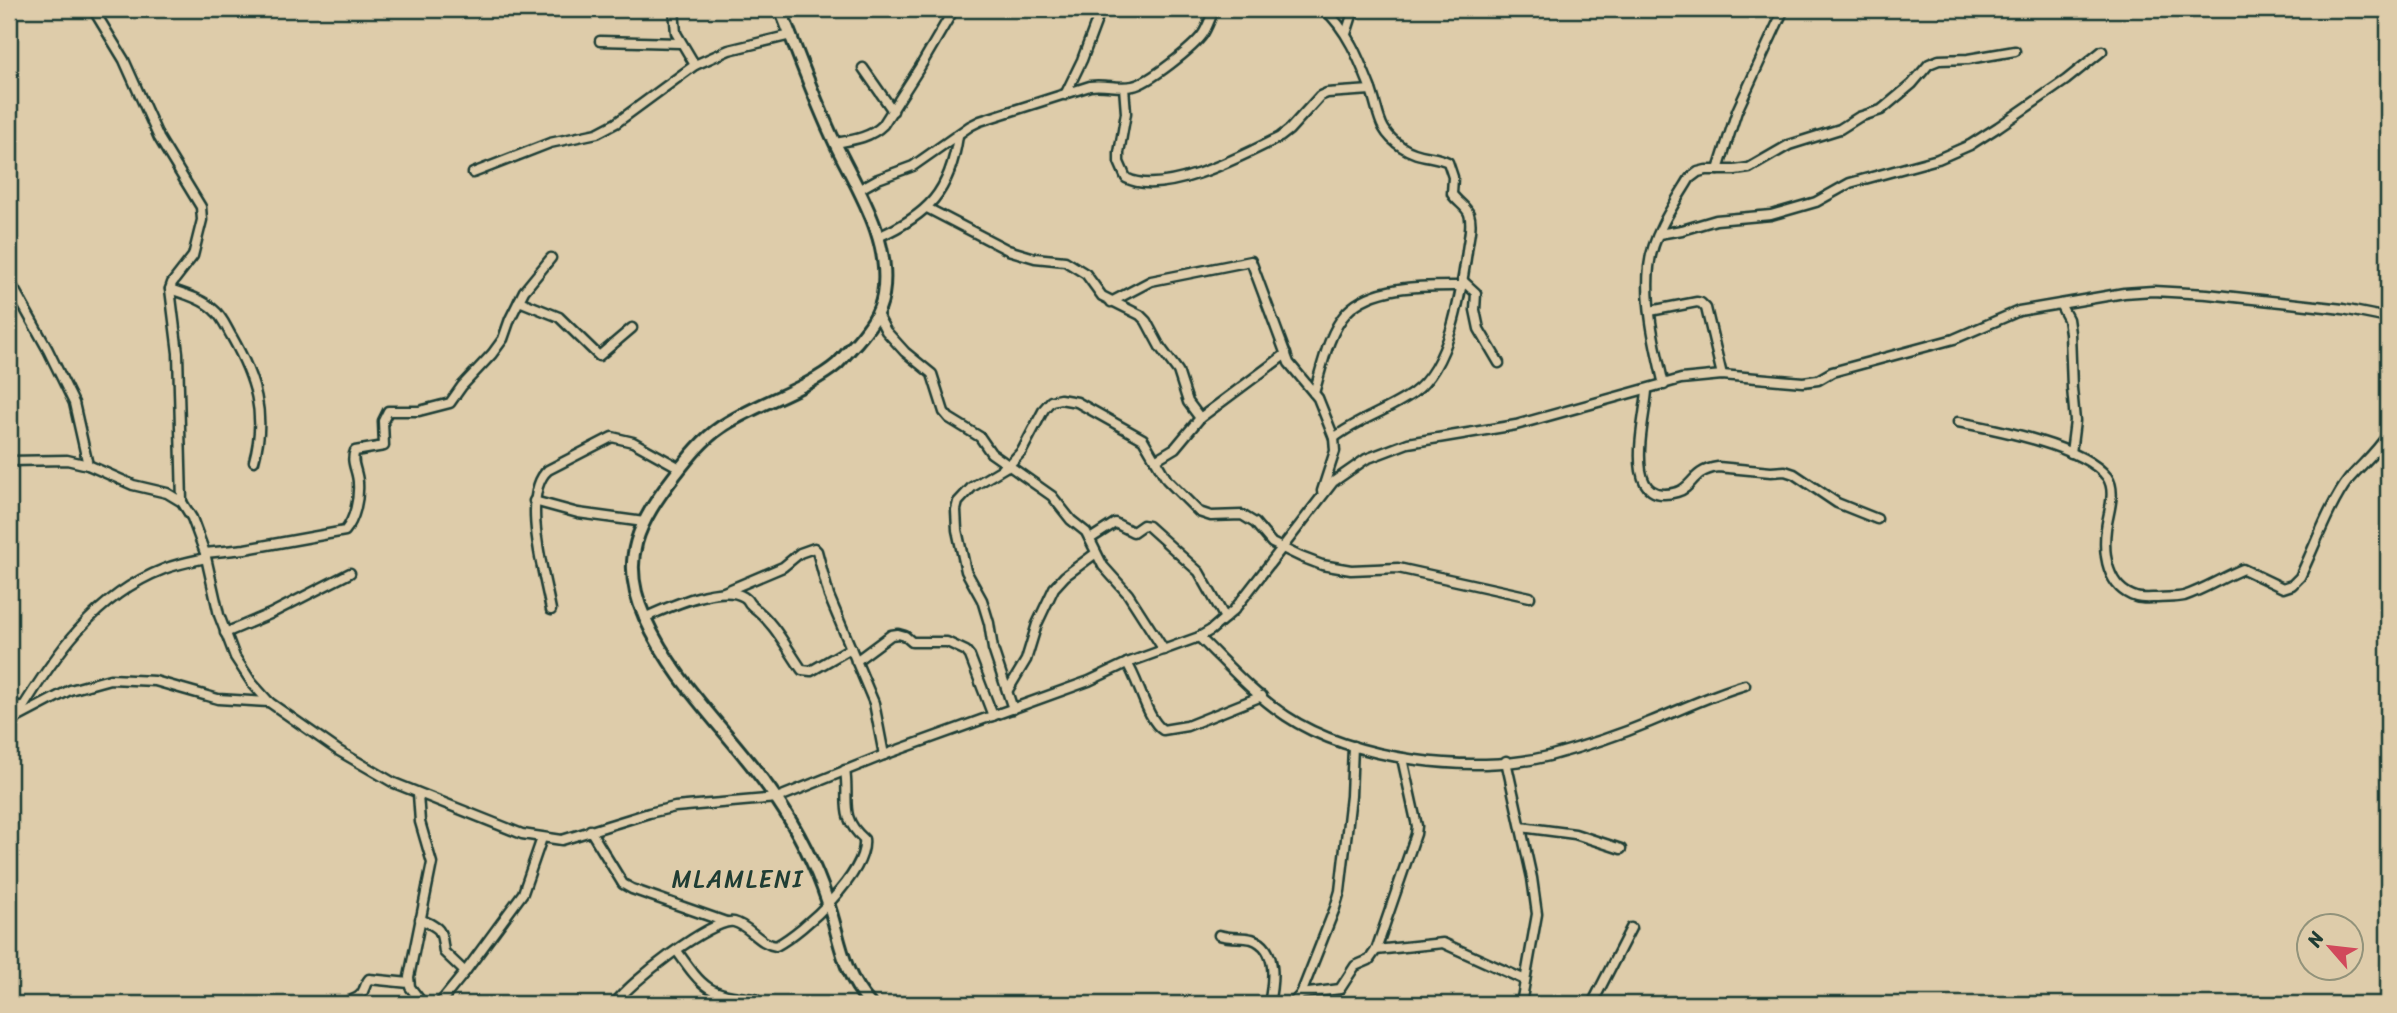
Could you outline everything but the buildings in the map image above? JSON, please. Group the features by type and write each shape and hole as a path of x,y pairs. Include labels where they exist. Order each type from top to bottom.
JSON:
{"main road":[{"path":"780,9 835,143 860,189 878,237 884,272 883,293 877,314 866,332 836,365 718,429 681,468 643,522 637,535 633,554 634,580 644,618 682,679 776,798 813,863 828,902 844,963 870,1004"}],"street":[{"path":"93,9 124,60 159,138 201,207 202,220 193,256 170,289 178,353 182,502"},
{"path":"674,9 676,33 695,65"},
{"path":"835,143 877,130 893,111 954,9"},
{"path":"1065,95 1082,60 1101,9"},
{"path":"860,189 913,166 980,121 1105,84 1134,86 1149,79 1198,40 1206,30 1214,9"},
{"path":"1324,9 1346,34 1371,90 1376,114 1393,139 1420,156 1448,162 1453,177 1452,194 1470,218 1462,283 1453,324 1434,369 1413,393 1360,420 1334,438"},
{"path":"1346,34 1354,9"},
{"path":"1718,170 1737,111 1784,9"},
{"path":"473,173 550,143 597,133 616,123 695,65 729,50 791,35"},
{"path":"600,41 680,43"},
{"path":"1664,384 1650,311 1649,265 1659,234 1690,178 1698,172 1749,168 1789,145 1840,129 1859,117 1881,110 1912,84 1929,64 1939,60 1968,59 2015,51"},
{"path":"1659,234 1716,220 1782,212 1816,202 1850,183 1938,159 1970,145 1998,127 2066,80 2102,51"},
{"path":"863,68 893,111"},
{"path":"1124,87 1126,113 1119,162 1126,178 1139,182 1195,177 1279,137 1326,93 1371,90"},
{"path":"878,237 911,221 927,208 944,183 954,158 958,136"},
{"path":"927,208 1008,250 1073,265 1086,274 1102,296 1140,315 1178,371 1188,402 1200,418"},
{"path":"13,720 70,637 93,614 150,575 205,556 345,531 357,505 358,482 352,458 355,451 384,446 383,421 388,411 419,411 450,403 503,339 519,301 551,258"},
{"path":"1111,302 1151,281 1251,261 1289,363 1314,393 1334,438 1335,452 1321,494"},
{"path":"9,280 74,403 88,466"},
{"path":"1314,393 1328,347 1348,312 1361,302 1381,293 1409,286 1462,283 1476,293 1475,310 1479,329 1499,363"},
{"path":"170,289 215,310 245,359 254,380 260,421 254,461"},
{"path":"9,461 67,460 134,485 167,493 182,502 192,518 205,556 234,657 269,702 379,776 522,834 562,839 675,807 776,798 1199,638 1225,618 1333,482 1366,459 1408,443 1516,425 1681,379 1722,375 1787,382 1814,381 1832,372 1954,340 2019,312 2124,293 2179,292 2343,309 2388,318"},
{"path":"519,301 559,317 598,356 632,328"},
{"path":"1650,311 1701,303 1706,308 1722,375"},
{"path":"2060,304 2068,318 2070,333 2075,421 2071,453"},
{"path":"877,314 886,331 905,352 932,374 944,412 949,418 980,437 991,453 1052,496 1090,539 1111,578 1140,611 1164,650"},
{"path":"1155,460 1175,448 1200,418 1286,354"},
{"path":"1647,390 1639,454 1644,483 1649,489 1665,494 1681,491 1700,472 1717,467 1785,471 1850,510 1877,519"},
{"path":"1013,709 993,649 982,600 966,570 957,530 956,510 958,502 972,487 1009,465 1026,445 1044,409 1051,401 1060,399 1077,402 1143,439 1167,480 1199,512 1211,516 1241,514 1255,523 1272,543 1311,561 1336,568 1398,568 1530,597"},
{"path":"1958,422 2030,438 2095,465 2108,478 2112,491 2104,552 2107,568 2114,579 2136,597 2182,597 2243,569 2283,588 2292,585 2300,577 2343,489 2388,434"},
{"path":"551,610 535,520 534,501 541,475 612,437 633,442 681,468"},
{"path":"534,501 578,513 643,522"},
{"path":"1090,539 1115,523 1133,532 1143,525 1148,526 1199,572 1225,618"},
{"path":"644,618 671,605 724,592 783,568 800,553 814,548 819,556 829,596 874,703 884,755"},
{"path":"1008,690 1026,660 1037,624 1054,588 1065,576 1096,554"},
{"path":"225,633 270,614 350,573"},
{"path":"724,592 744,597 760,610 793,653 802,670 811,671 851,648"},
{"path":"856,661 891,635 902,634 916,642 947,642 966,651 970,656 993,716"},
{"path":"1199,638 1262,696 1307,728 1353,746 1423,762 1506,761 1549,756 1636,727 1703,698 1745,685"},
{"path":"1128,663 1156,725 1163,730 1187,726 1262,696"},
{"path":"13,720 76,688 110,678 155,681 218,699 269,702"},
{"path":"9,700 22,709"},
{"path":"1292,1004 1301,994 1340,891 1353,746"},
{"path":"1301,994 1340,989 1355,966 1369,960 1376,950 1417,830 1402,758"},
{"path":"1506,761 1532,878 1537,914 1521,1004"},
{"path":"615,1004 626,990 706,929 726,922 736,922 765,942 776,946 828,902 854,874 865,845 864,839 850,826 846,816 845,770"},
{"path":"418,794 420,822 432,863 409,983 423,1004"},
{"path":"1521,827 1575,834 1620,849"},
{"path":"590,830 623,884 726,922"},
{"path":"439,1004 523,892 542,838"},
{"path":"420,919 440,930 444,952 465,972"},
{"path":"1592,1004 1631,928"},
{"path":"1219,935 1235,939 1248,938 1264,947 1272,966 1269,1004"},
{"path":"1376,950 1443,943 1525,980"},
{"path":"677,951 700,983 712,991 755,999"},
{"path":"342,1004 356,1000 369,979 409,983"}],"district":[{"name":"MLAMLENI","path":"738,879"}]}
